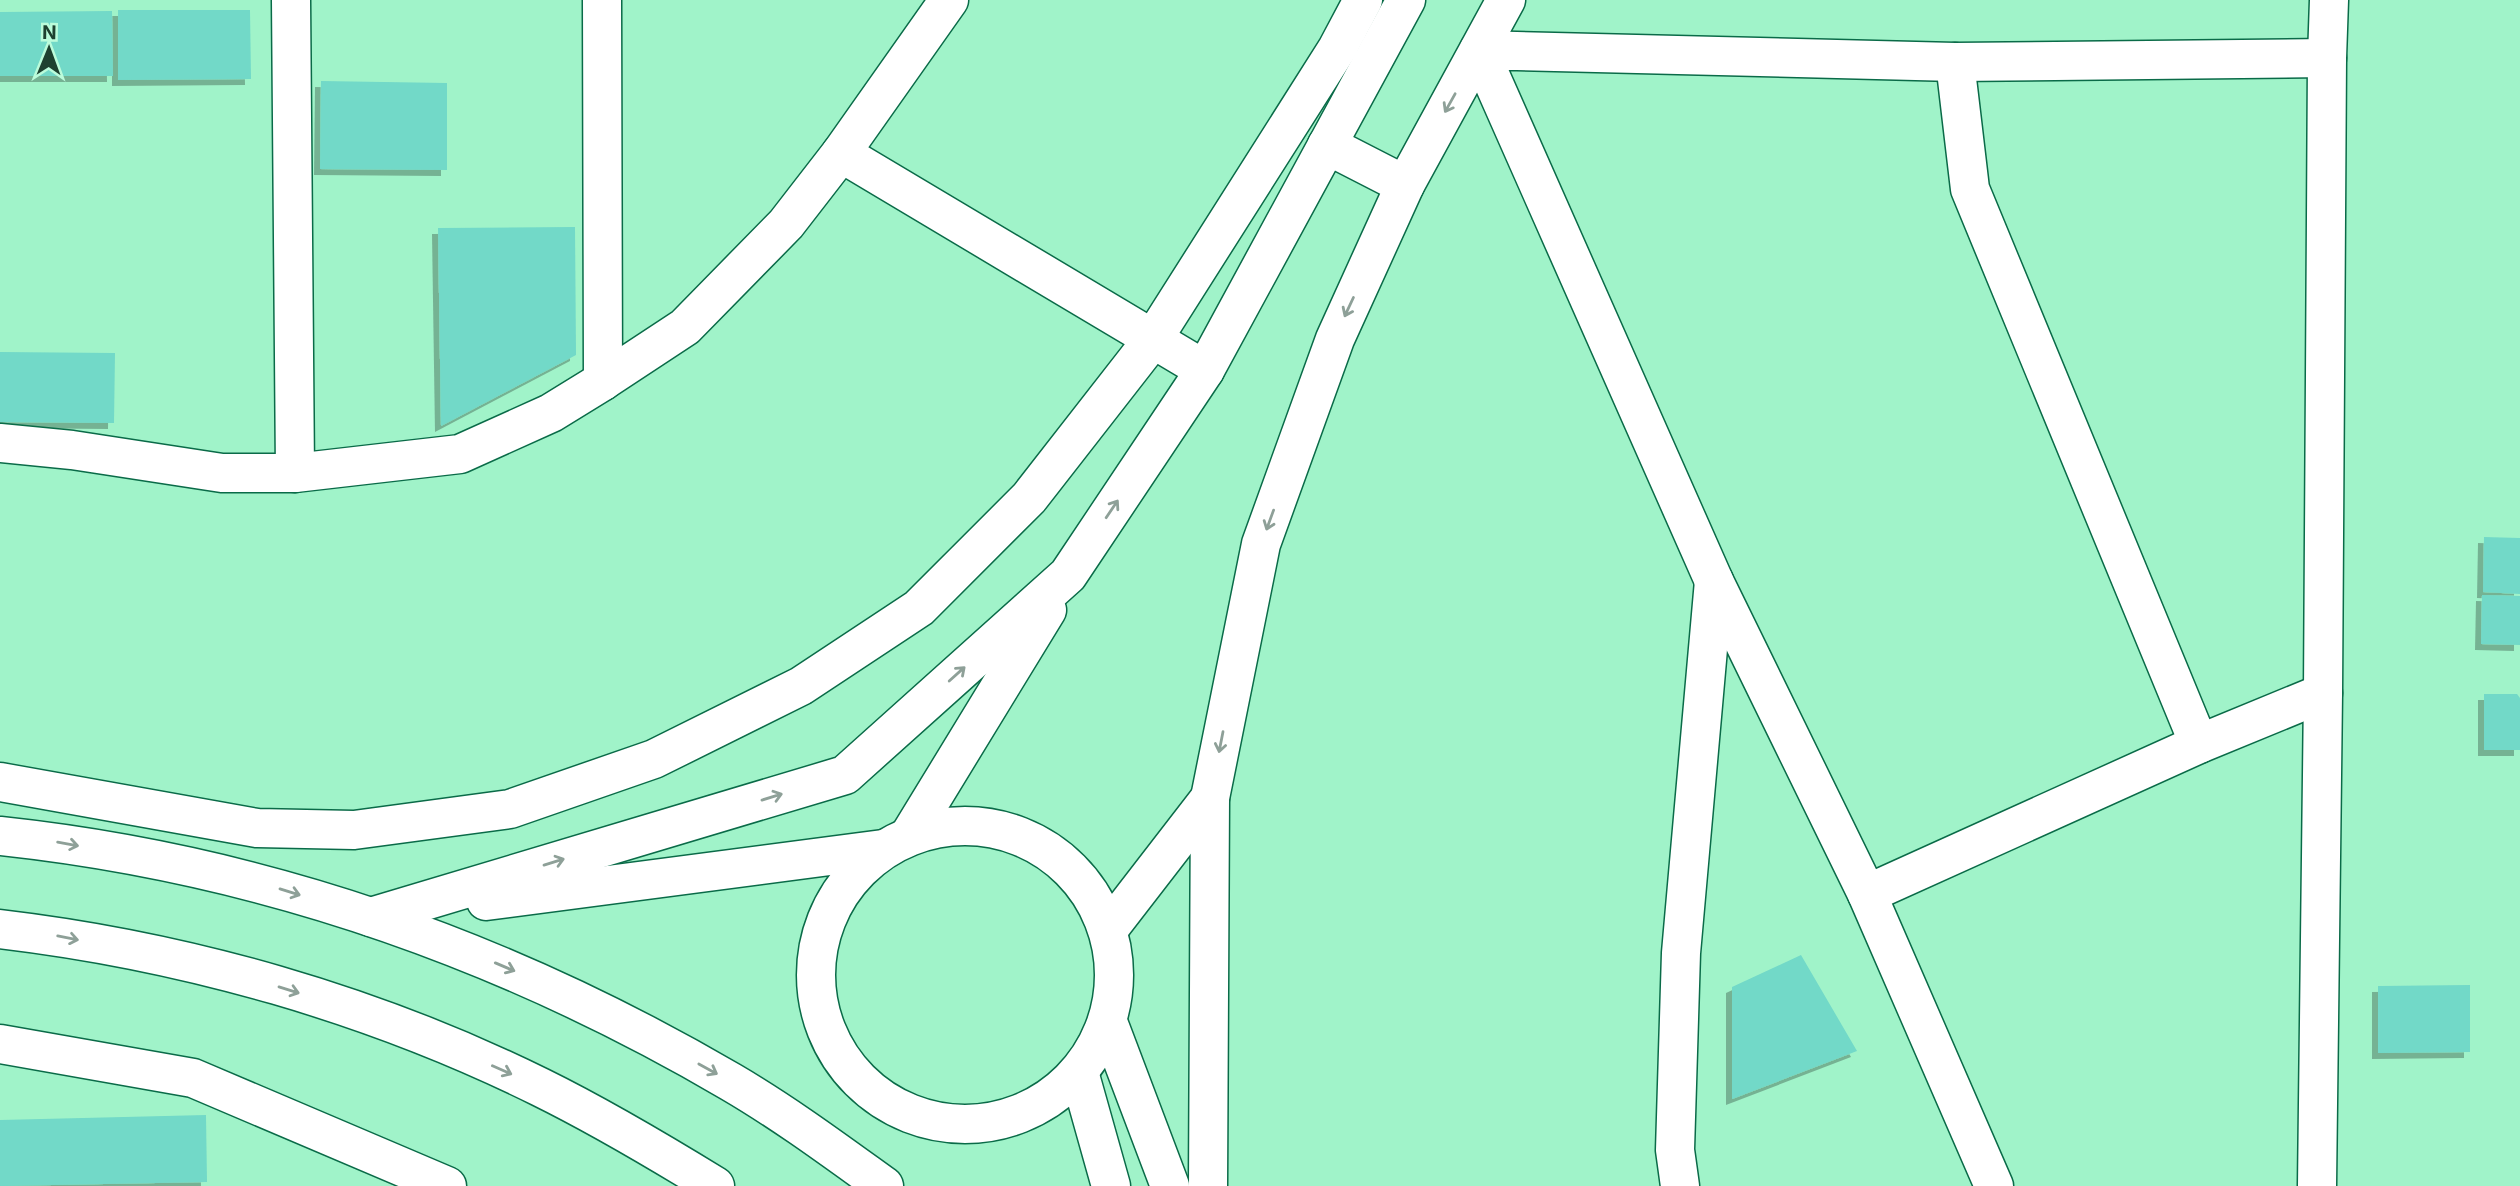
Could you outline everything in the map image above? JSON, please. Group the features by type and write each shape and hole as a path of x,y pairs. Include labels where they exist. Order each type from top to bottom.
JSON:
{"street":[{"path":"291,0 295,473"},
{"path":"602,0 603,381"},
{"path":"0,443 72,450 222,473 295,473 460,454 551,413 685,327 786,224 841,153 949,0"},
{"path":"0,782 257,828 354,830 510,809 654,760 801,686 919,608 1029,498 1153,339 1337,49 1363,0"},
{"path":"371,917 896,843 1068,575 1205,370 1406,0"},
{"path":"1208,1186 1210,798 1261,544 1335,339 1405,185 1506,0"},
{"path":"2317,1186 2329,0"},
{"path":"1479,50 1955,62 2327,58"},
{"path":"1479,50 1714,581 1867,894 1994,1186"},
{"path":"1955,62 1970,189 2199,744"},
{"path":"1328,145 1405,185"},
{"path":"841,153 1205,370"},
{"path":"371,917 845,775 1068,575"},
{"path":"1680,1186 1675,1150 1681,953 1714,581"},
{"path":"1867,894 2199,744 2323,693"},
{"path":"1108,930 1210,798"},
{"path":"968,825 999,829 1029,839 1055,855 1078,876 1096,901 1108,930 1115,960 1114,991 1108,1021 1095,1050 1079,1072 1059,1091 1035,1107 1010,1118 983,1123 955,1124 914,1115 877,1096 856,1078 838,1055 825,1029 817,1001 818,943 827,915 841,890 860,867 896,843 937,827 968,825"},
{"path":"0,836 156,859 257,882 455,946 538,981 643,1032 733,1083 821,1140 884,1186"},
{"path":"0,929 51,935 151,954 251,978 349,1008 446,1045 539,1087 630,1134 715,1186"},
{"path":"1108,1021 1170,1186"},
{"path":"0,1044 193,1078 447,1186"},
{"path":"1079,1072 1111,1186"}],"building":[{"path":"118,10 250,10 251,79 118,80"},
{"path":"112,11 113,76 0,76 0,12"},
{"path":"321,81 447,83 447,170 320,169"},
{"path":"575,227 576,355 441,426 438,228"},
{"path":"0,352 115,353 114,423 0,422"},
{"path":"2484,537 2520,538 2520,594 2483,592"},
{"path":"2482,595 2520,596 2520,645 2481,644"},
{"path":"2484,694 2517,694 2520,698 2520,750 2484,750"},
{"path":"1801,955 1857,1051 1732,1099 1732,987"},
{"path":"2470,985 2470,1052 2378,1053 2378,986"},
{"path":"206,1115 207,1182 0,1186 0,1120"}]}
